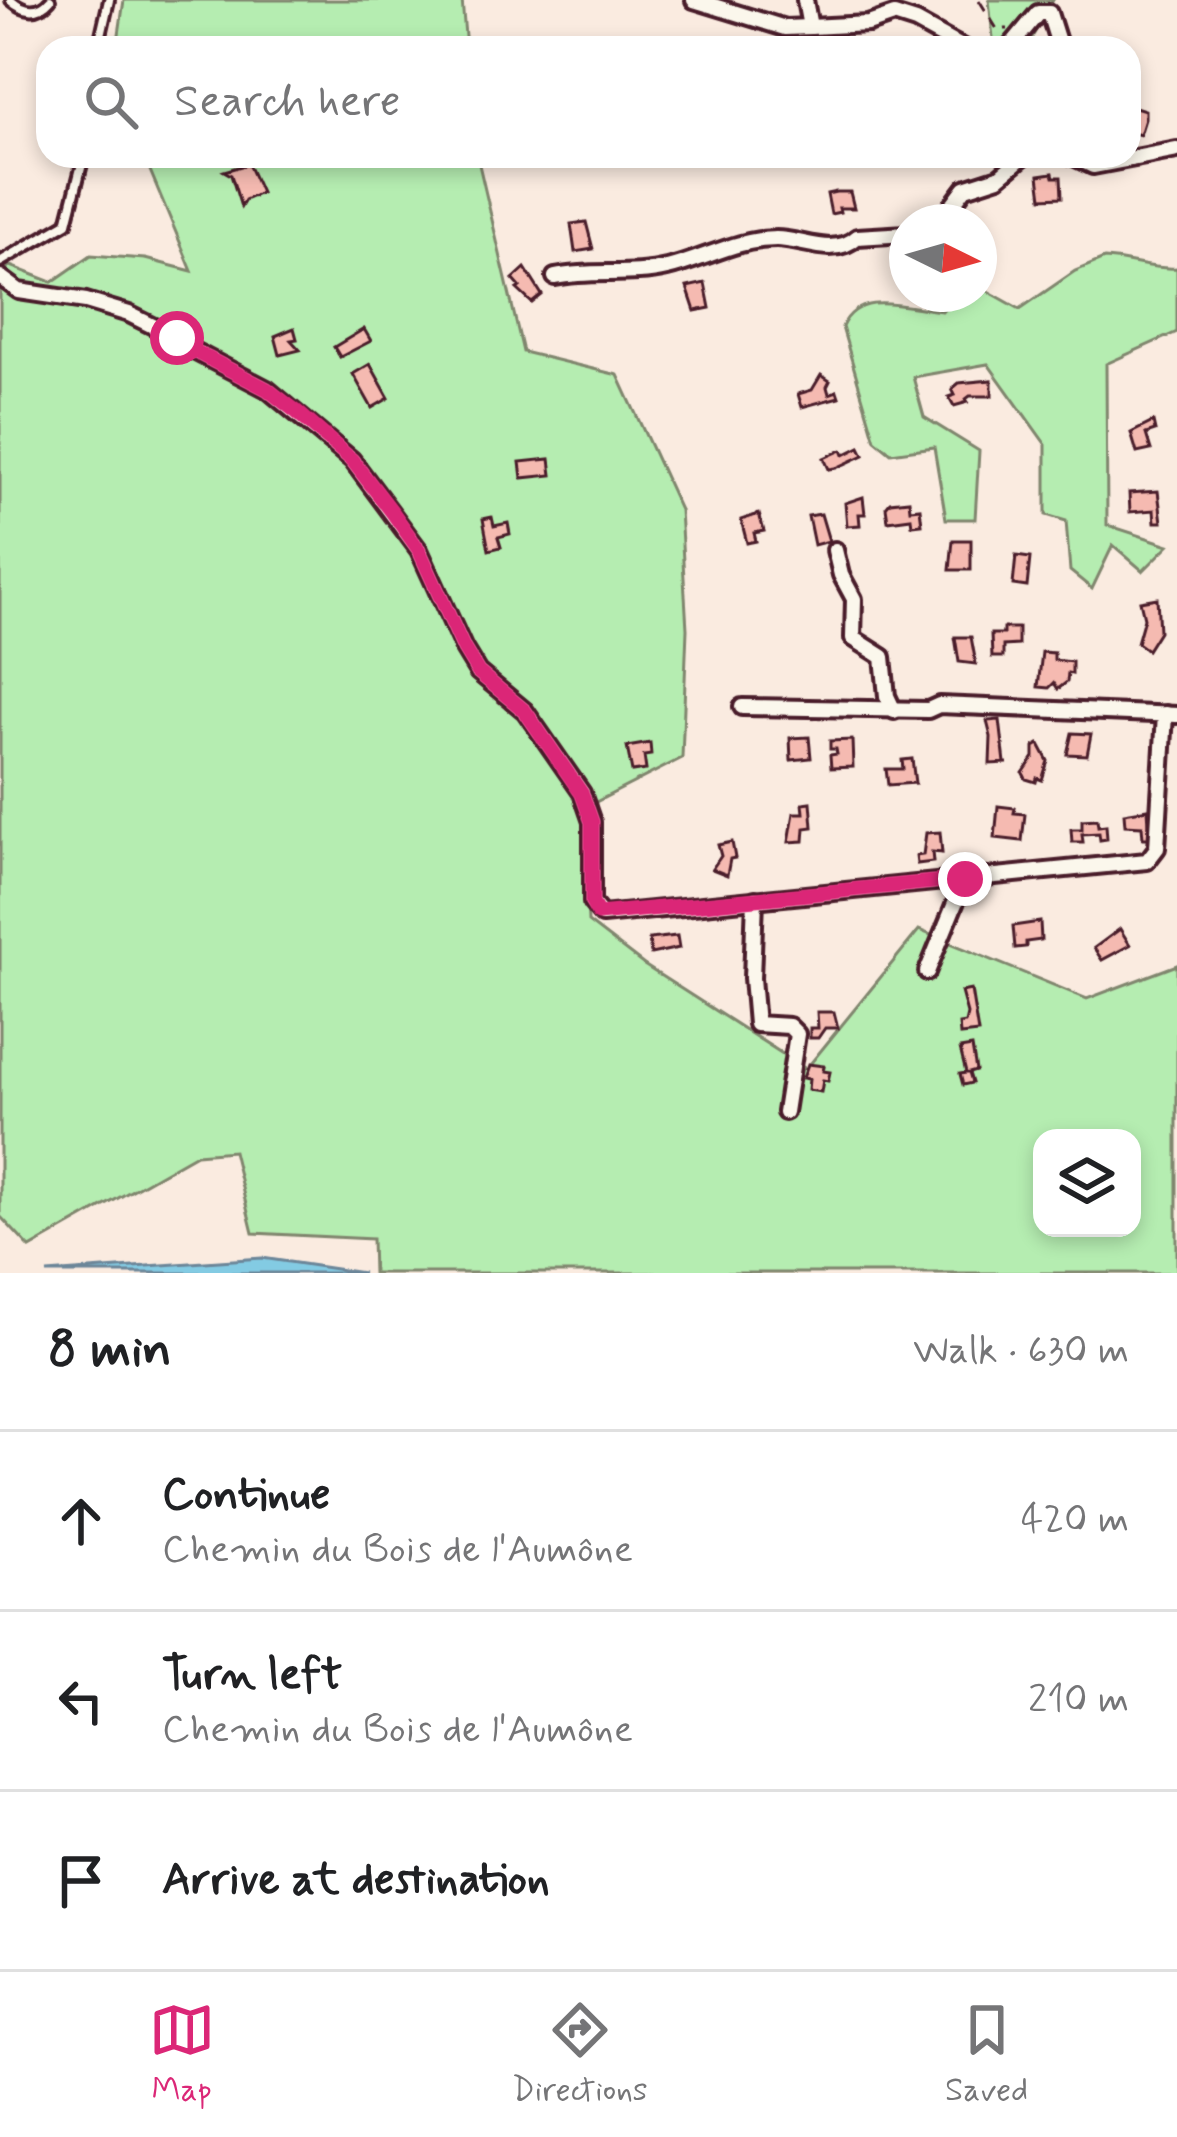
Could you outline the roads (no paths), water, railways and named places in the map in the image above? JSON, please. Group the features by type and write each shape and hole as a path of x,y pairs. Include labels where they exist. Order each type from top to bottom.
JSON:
{"street":[{"path":"694,0 785,28 868,24 894,15 941,36"},
{"path":"805,0 810,26"},
{"path":"1021,36 1038,14 1049,13 1056,36"},
{"path":"1141,157 1177,150"},
{"path":"999,177 1002,168"},
{"path":"953,204 965,188 999,177 1010,168"},
{"path":"555,277 668,268 774,238 836,248 857,237 889,235"},
{"path":"0,277 19,291 129,314 177,338 267,389 352,460 419,550 478,672 525,711 582,794 592,822 592,903 598,914 1123,865 1154,856 1171,715 939,705 928,710 742,707"},
{"path":"835,550 841,575 853,595 853,638 883,657 887,696 894,710"},
{"path":"928,972 965,879"},
{"path":"755,899 752,978 756,1024 789,1026 796,1034 785,1112"}],"lane":[{"path":"11,0 33,10 50,0"},
{"path":"101,36 109,0"},
{"path":"0,262 67,223 81,168"}],"water":[{"path":"262,1258 363,1273 47,1273"}]}
